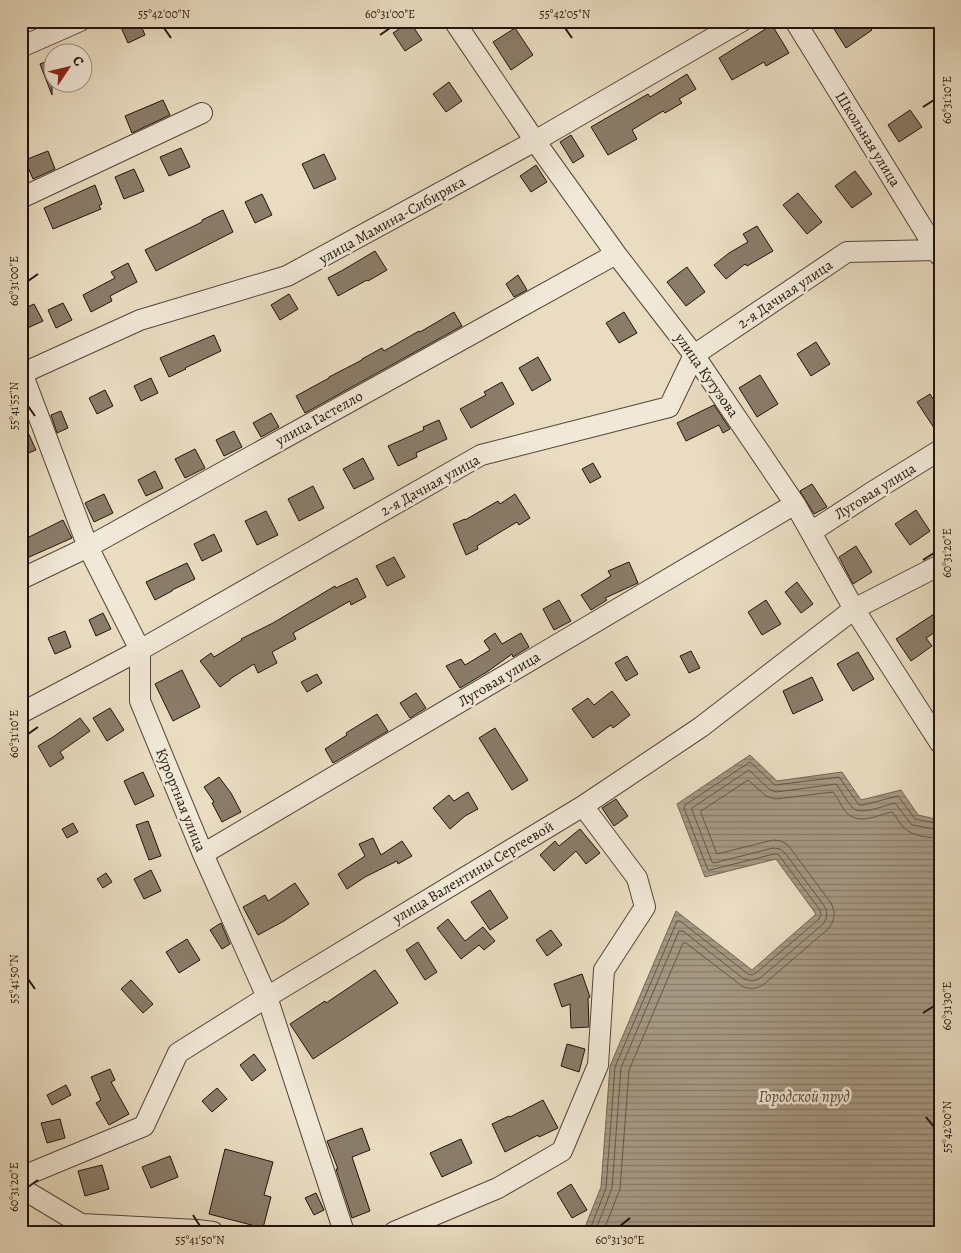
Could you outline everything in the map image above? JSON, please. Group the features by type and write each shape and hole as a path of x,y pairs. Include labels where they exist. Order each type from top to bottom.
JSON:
{"street":[{"path":"21,47 80,21"},
{"name":"улица Кутузова","path":"454,21 535,141 616,254 694,355 795,504 854,609 940,743"},
{"name":"улица Мамина-Сибиряка","path":"22,373 140,320 288,276 535,141 742,21"},
{"name":"Школьная улица","path":"795,21 939,251"},
{"path":"21,198 202,113"},
{"name":"2-я Дачная улица","path":"21,713 140,650 481,455 670,407 694,355 847,252 939,251"},
{"name":"улица Гастелло","path":"21,579 88,546 616,254"},
{"name":"Курортная улица","path":"22,373 88,546 140,650 140,701 203,854 266,997 344,1232"},
{"name":"Луговая улица","path":"811,532 940,450"},
{"name":"Луговая улица","path":"203,854 795,504"},
{"name":"улица Валентины Сергеевой","path":"21,1177 144,1126 178,1053 266,997 584,806 701,727 854,609 940,565"},
{"path":"394,1232 498,1188 562,1151 598,1065 604,970 645,907 637,878 584,806"},
{"path":"21,1188 81,1224 213,1232"}],"water":[{"name":"Городской пруд","path":"750,755 777,781 842,772 861,800 901,790 918,815 940,820 940,1232 583,1232 601,1187 610,1066 676,911 752,970 816,914 776,859 705,877 677,804"}],"building":[{"path":"128,21 139,21 145,35 128,43 120,25"},
{"path":"829,21 847,21 852,27 861,21 866,21 872,30 846,48"},
{"path":"410,22 422,40 405,51 393,33"},
{"path":"772,25 789,53 766,66 764,62 732,80 719,58"},
{"path":"515,28 533,55 511,70 493,42"},
{"path":"687,74 696,89 679,99 682,103 665,113 663,111 632,130 637,139 608,155 591,127 648,94 650,97"},
{"path":"449,82 462,101 446,112 433,94"},
{"path":"163,100 170,115 132,133 125,116"},
{"path":"910,110 922,127 899,142 888,125"},
{"path":"571,135 584,156 573,163 560,142"},
{"path":"181,148 190,167 169,176 160,157"},
{"path":"48,151 55,169 33,179 25,160"},
{"path":"324,154 336,179 314,189 302,164"},
{"path":"536,165 547,182 531,192 520,176"},
{"path":"134,169 144,191 124,199 115,177"},
{"path":"855,171 872,194 852,208 835,186"},
{"path":"95,185 102,204 99,206 101,209 53,229 44,208"},
{"path":"798,193 822,222 807,234 783,205"},
{"path":"262,194 272,215 255,223 245,202"},
{"path":"223,210 233,232 156,271 145,250"},
{"path":"757,226 773,251 747,266 745,264 726,279 714,265 729,253 748,242 743,234"},
{"path":"375,251 387,270 338,296 328,278"},
{"path":"128,263 137,282 110,296 112,301 91,312 83,295 115,278 111,272"},
{"path":"687,267 705,292 686,306 667,282"},
{"path":"518,275 527,290 514,297 506,284"},
{"path":"289,294 298,309 280,320 271,305"},
{"path":"63,303 72,320 56,328 48,310"},
{"path":"34,304 43,321 21,331 21,310"},
{"path":"454,312 462,326 305,413 296,396 382,348 384,351"},
{"path":"624,312 637,333 619,343 606,323"},
{"path":"214,335 221,351 169,377 160,358"},
{"path":"816,342 830,364 811,376 797,354"},
{"path":"538,357 551,380 532,391 519,368"},
{"path":"760,375 778,404 757,417 739,388"},
{"path":"151,378 158,393 141,401 134,386"},
{"path":"502,382 514,404 471,428 460,409 486,395 484,392"},
{"path":"105,390 113,406 97,414 89,398"},
{"path":"930,394 940,410 940,437 917,402"},
{"path":"714,405 730,429 723,433 719,425 686,441 677,423"},
{"path":"61,411 68,428 57,433 51,415"},
{"path":"271,413 279,427 261,437 253,423"},
{"path":"21,417 36,450 21,456"},
{"path":"439,420 447,439 416,453 417,457 398,466 388,446 424,430 423,427"},
{"path":"234,431 242,447 224,456 216,440"},
{"path":"195,449 205,468 185,478 175,459"},
{"path":"363,458 374,479 354,489 343,469"},
{"path":"593,463 601,477 590,483 582,469"},
{"path":"155,471 163,488 146,496 138,480"},
{"path":"812,484 827,507 814,514 800,491"},
{"path":"313,486 324,508 299,521 288,499"},
{"path":"104,494 113,513 94,522 85,503"},
{"path":"515,494 530,518 519,525 517,522 477,546 478,549 466,555 453,524 465,520 498,501 500,504"},
{"path":"916,510 930,531 910,545 895,524"},
{"path":"266,511 278,535 257,545 245,521"},
{"path":"63,520 72,538 27,558 21,546 21,541"},
{"path":"214,534 222,551 202,561 194,544"},
{"path":"856,546 872,572 853,584 839,557"},
{"path":"394,557 405,577 387,586 376,566"},
{"path":"629,562 638,583 605,598 607,600 591,610 581,595 611,576 608,571"},
{"path":"187,563 195,579 155,600 146,582"},
{"path":"357,578 366,597 351,605 350,601 293,633 296,639 272,652 277,663 258,673 254,664 220,687 200,661 211,653 214,657 241,639 273,623 335,586 336,588"},
{"path":"797,582 813,604 801,613 785,592"},
{"path":"559,600 571,621 554,630 543,609"},
{"path":"766,600 781,624 762,635 748,612"},
{"path":"940,610 940,629 926,638 932,646 911,661 896,639"},
{"path":"103,613 111,629 96,636 89,620"},
{"path":"65,631 71,647 55,654 48,638"},
{"path":"495,633 502,644 521,633 529,647 513,657 512,654 460,688 446,666 461,659 465,665 490,650 484,641"},
{"path":"691,651 700,668 689,673 680,656"},
{"path":"858,652 874,679 853,691 837,664"},
{"path":"627,656 638,674 626,681 615,663"},
{"path":"182,670 200,707 173,721 155,684"},
{"path":"317,674 322,683 307,692 301,682"},
{"path":"812,677 823,700 793,714 783,691"},
{"path":"612,691 630,715 613,728 611,725 593,738 572,709 588,698 594,705"},
{"path":"416,693 426,708 410,718 400,703"},
{"path":"110,708 124,730 107,741 93,718"},
{"path":"377,714 388,731 333,763 325,749 347,735 346,733"},
{"path":"80,718 90,731 60,752 64,758 50,767 38,746"},
{"path":"495,728 528,780 512,790 479,738"},
{"path":"143,772 154,796 135,805 124,781"},
{"path":"219,777 231,793 241,812 222,822 212,803 214,802 204,787"},
{"path":"468,792 478,809 465,816 450,829 433,808 449,795 454,801"},
{"path":"616,799 628,816 614,826 602,808"},
{"path":"148,821 161,856 149,860 136,825"},
{"path":"73,823 78,832 67,838 62,829"},
{"path":"580,829 600,853 586,864 576,851 554,871 540,855 555,841 559,846"},
{"path":"373,838 381,855 402,841 412,856 398,864 397,861 365,877 347,889 338,874 365,856 359,844"},
{"path":"151,870 161,891 144,899 134,879"},
{"path":"106,873 112,882 103,888 97,879"},
{"path":"295,883 309,904 284,921 258,935 243,907 265,895 268,901"},
{"path":"490,890 508,918 490,930 471,902"},
{"path":"448,919 465,941 483,927 495,941 484,950 479,945 461,959 437,928"},
{"path":"221,923 230,944 222,949 210,930"},
{"path":"551,930 562,945 547,956 536,940"},
{"path":"187,939 200,960 179,973 166,952"},
{"path":"418,942 437,972 425,980 406,950"},
{"path":"375,970 398,1003 313,1059 290,1024 325,1001 326,1003"},
{"path":"582,974 590,997 588,998 589,1027 571,1028 570,1004 562,1007 554,984"},
{"path":"131,980 153,1004 143,1013 121,989"},
{"path":"567,1044 585,1049 579,1072 561,1066"},
{"path":"254,1054 266,1070 252,1081 240,1065"},
{"path":"110,1069 115,1080 111,1082 129,1114 109,1125 96,1103 101,1100 91,1077"},
{"path":"66,1085 71,1095 52,1105 47,1095"},
{"path":"217,1088 227,1099 212,1112 202,1101"},
{"path":"543,1100 558,1128 539,1137 538,1135 505,1152 492,1124"},
{"path":"60,1119 65,1138 47,1143 41,1123"},
{"path":"362,1128 370,1150 352,1157 370,1211 352,1218 336,1169 338,1169 327,1141"},
{"path":"461,1139 472,1163 442,1177 430,1153"},
{"path":"225,1149 273,1162 264,1195 271,1197 263,1228 209,1214"},
{"path":"170,1156 178,1177 151,1188 142,1167"},
{"path":"102,1165 109,1189 85,1196 78,1171"},
{"path":"571,1184 587,1210 572,1218 557,1193"},
{"path":"316,1193 324,1210 314,1215 305,1198"}]}
